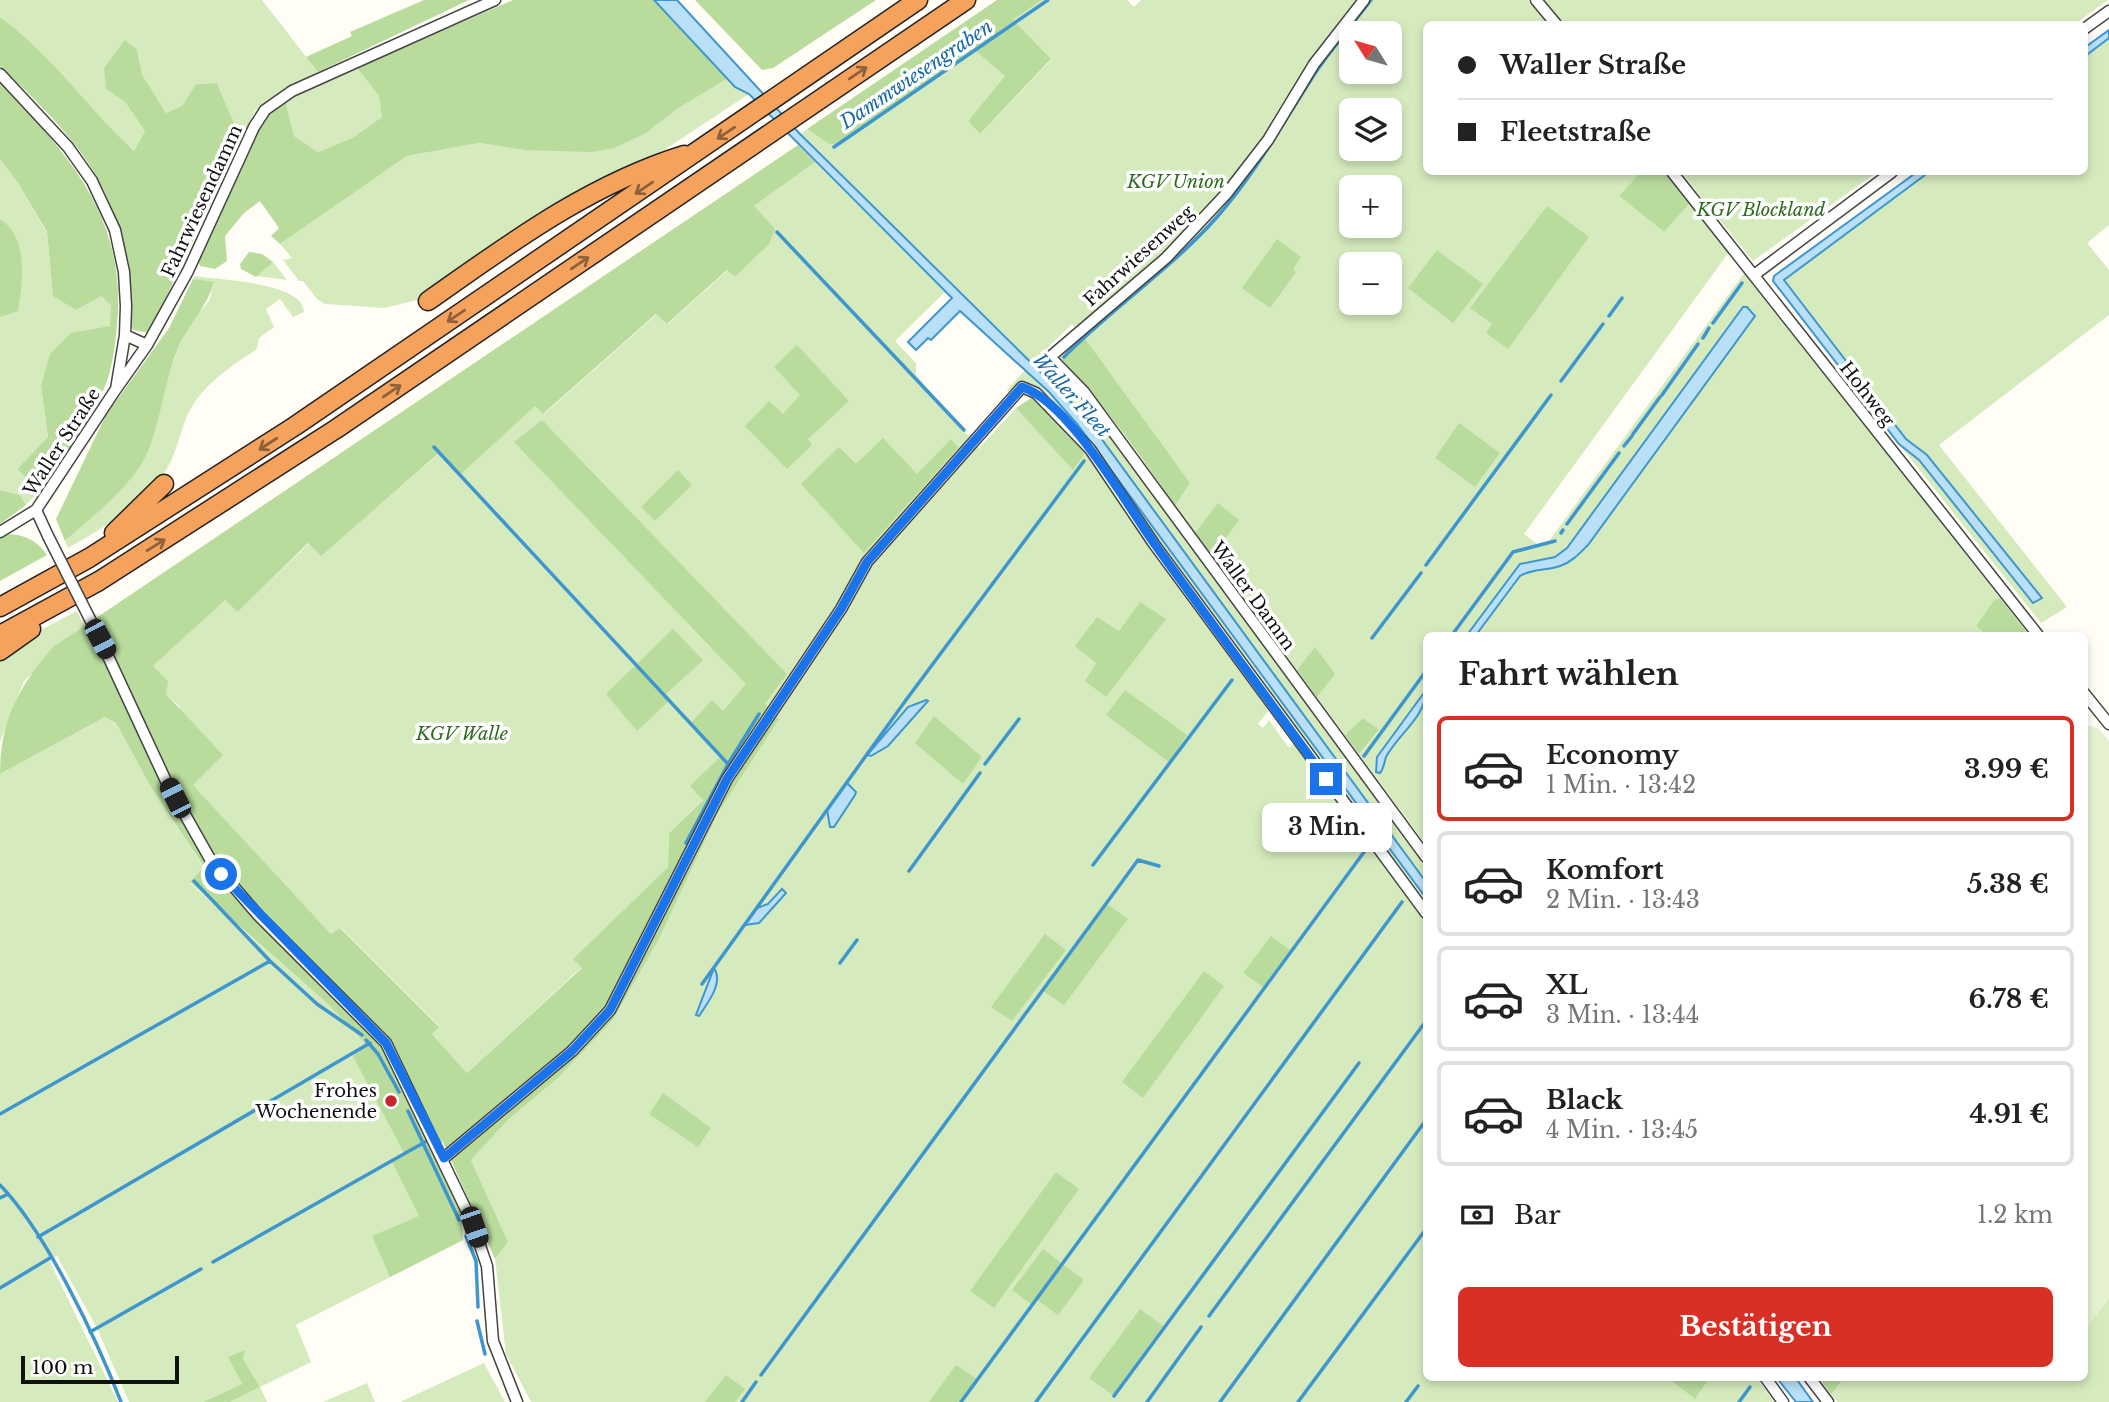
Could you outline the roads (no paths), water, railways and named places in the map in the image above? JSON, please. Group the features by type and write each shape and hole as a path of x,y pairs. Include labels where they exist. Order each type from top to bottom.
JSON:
{"highway":[{"path":"0,607 89,558 295,426 782,96 918,0"},
{"path":"0,635 60,603 336,429 966,0"},
{"path":"428,301 559,210 655,164 701,150"},
{"path":"89,558 164,484"},
{"path":"0,651 31,629 60,603"}],"street":[{"name":"Fahrwiesendamm","path":"116,388 147,345 188,271 254,127 265,110 292,91 495,0"},
{"name":"Fahrwiesenweg","path":"1051,357 1166,258 1201,223 1268,140 1314,64 1364,0"},
{"path":"1536,0 1554,21"},
{"path":"2088,26 2109,11"},
{"name":"Waller Straße","path":"0,74 68,147 92,181 115,230 124,272 125,335 116,388 36,510 166,781 210,859 258,915 386,1043 444,1158 472,1222 487,1266 493,1342 517,1402"},
{"name":"Hohweg","path":"1674,175 2036,632"},
{"path":"1754,275 1888,175"},
{"path":"125,335 147,345"},
{"name":"Waller Damm","path":"1051,357 1084,392 1423,853"},
{"path":"444,1158 572,1051 610,1010 727,779 841,609 867,562 1022,387 1036,393 1090,449 1154,544 1423,909"},
{"path":"0,532 36,510"},
{"path":"2088,698 2109,724"},
{"path":"1768,1381 1783,1402"},
{"path":"1812,1381 1828,1402"}],"water":[{"path":"654,0 677,0 800,134 1084,415 1423,878 1423,894 1077,424 1049,392 960,311 931,340 928,338 916,350 908,342 952,298 749,94 735,87"},
{"path":"2109,30 2109,38 2088,54 2088,45"},
{"path":"1913,175 1925,175 1784,280 1906,439 1927,455 2042,598 2033,603 1919,460 1899,444 1773,281 1774,276"},
{"path":"1743,307 1747,307 1755,316 1588,545 1564,564 1520,576 1478,632 1469,632 1520,564 1555,557 1567,548"},
{"path":"1423,694 1423,704 1417,717 1391,749 1380,773 1376,772 1377,757"},
{"path":"928,701 888,746 871,756 867,755 908,707"},
{"path":"847,783 856,792 855,795 834,827 830,827 827,810"},
{"path":"782,889 786,893 759,923 745,925 757,908 768,904"},
{"path":"714,968 717,980 714,992 699,1016 696,1015"},
{"path":"1779,1381 1798,1381 1813,1402 1796,1402"}],"waterway":[{"name":"Dammwiesengraben","path":"834,147 1048,0"},
{"name":"Waller Fleet","path":"1064,357 1180,254 1217,217 1257,165 1323,63 1371,0"},
{"path":"777,232 964,430"},
{"path":"1713,323 1742,283"},
{"path":"1609,316 1622,298"},
{"path":"1561,381 1603,324"},
{"path":"1703,338 1709,328"},
{"path":"1662,395 1698,344"},
{"path":"1426,565 1551,395"},
{"path":"1633,434 1660,397"},
{"path":"1624,446 1632,436"},
{"path":"434,447 728,764"},
{"path":"1567,524 1619,453"},
{"path":"702,984 906,700 1084,461"},
{"path":"1454,632 1513,552 1555,541"},
{"path":"1372,638 1421,573"},
{"path":"1364,756 1423,675"},
{"path":"1093,865 1232,680"},
{"path":"686,843 728,764 759,714"},
{"path":"985,764 1019,719"},
{"path":"909,871 980,773"},
{"path":"961,1402 1367,848"},
{"path":"761,1375 1138,860 1159,866"},
{"path":"194,881 270,961 317,1004 362,1035"},
{"path":"1036,1402 1402,902"},
{"path":"840,963 857,940"},
{"path":"0,1114 270,961"},
{"path":"1209,1316 1423,1025"},
{"path":"366,1040 378,1054 399,1092"},
{"path":"38,1237 370,1043"},
{"path":"1114,1396 1359,1063"},
{"path":"408,1111 459,1220"},
{"path":"1220,1402 1423,1124"},
{"path":"213,1262 425,1142"},
{"path":"0,1185 35,1230 69,1288 121,1402"},
{"path":"0,1198 8,1194"},
{"path":"1298,1402 1423,1233"},
{"path":"466,1236 476,1261 478,1307"},
{"path":"0,1288 50,1258"},
{"path":"90,1332 201,1269"},
{"path":"477,1321 485,1354"},
{"path":"1147,1402 1201,1327"},
{"path":"742,1402 756,1382"},
{"path":"1406,1402 1418,1386"},
{"path":"1739,1402 1750,1387"}],"place":[{"name":"Frohes Wochenende","path":"391,1101"}],"park label":[{"name":"KGV Union","path":"1176,182"},
{"name":"KGV Blockland","path":"1761,210"},
{"name":"KGV Walle","path":"462,734"}]}
